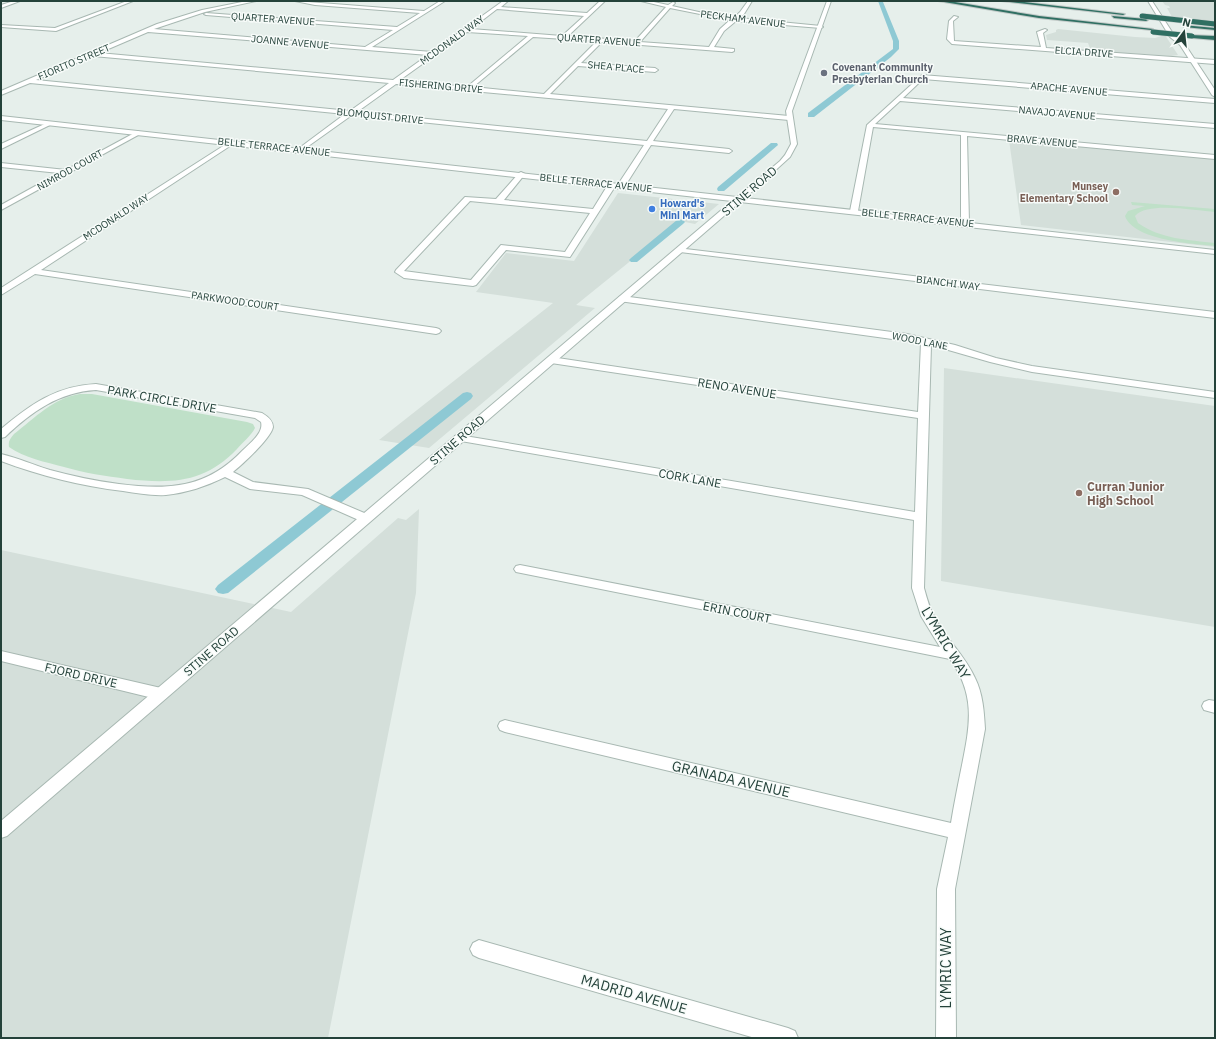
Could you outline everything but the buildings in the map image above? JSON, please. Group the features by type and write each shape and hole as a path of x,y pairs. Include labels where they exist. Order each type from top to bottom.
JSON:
{"highway":[{"path":"940,1 1080,24 1150,26 1174,26 1183,24 1215,29"},
{"path":"944,1 1150,26 1215,24"},
{"path":"974,1 1150,26 1215,38"},
{"path":"1003,1 1215,24"},
{"path":"1190,34 1215,34"}],"street":[{"path":"1,7 18,1"},
{"path":"1,26 56,30 130,1"},
{"name":"FIORITO STREET","path":"1,93 148,30 195,14 254,1"},
{"path":"297,1 315,4 425,12"},
{"path":"367,48 443,1"},
{"name":"MCDONALD WAY","path":"300,150 506,1"},
{"path":"563,38 603,1"},
{"name":"PECKHAM AVENUE","path":"643,1 734,20 821,27"},
{"path":"636,43 676,1"},
{"path":"710,49 722,30 742,13 750,1"},
{"name":"STINE ROAD","path":"1,831 782,162 791,150 794,138 789,118 789,111 821,27 829,1"},
{"path":"1150,1 1172,36 1182,44 1213,89 1215,95"},
{"path":"496,8 588,15"},
{"path":"1166,12 1181,38 1182,44"},
{"name":"QUARTER AVENUE","path":"195,14 398,29"},
{"name":"ELCIA DRIVE","path":"956,18 951,21 950,39 952,42 1215,62"},
{"name":"JOANNE AVENUE","path":"148,30 433,54"},
{"name":"QUARTER AVENUE","path":"466,30 732,50"},
{"path":"1044,30 1040,32 1044,49"},
{"path":"469,88 532,35"},
{"path":"546,95 600,40"},
{"name":"FISHERING DRIVE","path":"93,54 789,118"},
{"name":"SHEA PLACE","path":"577,64 654,70"},
{"name":"APACHE AVENUE","path":"898,99 922,77 1215,101"},
{"name":"BLOMQUIST DRIVE","path":"30,81 729,151"},
{"path":"854,211 870,125 898,99"},
{"name":"NAVAJO AVENUE","path":"898,99 1215,126"},
{"path":"621,186 672,107"},
{"name":"BELLE TERRACE AVENUE","path":"1,118 739,198 1215,252"},
{"path":"1,147 51,123"},
{"name":"BRAVE AVENUE","path":"870,125 1215,157"},
{"name":"NIMROD COURT","path":"1,208 138,133"},
{"path":"964,134 965,223"},
{"name":"MCDONALD WAY","path":"1,292 232,143"},
{"path":"1,165 66,172"},
{"path":"499,201 521,174"},
{"path":"595,211 468,199 399,272 404,275 473,283 504,247 567,254 612,185"},
{"name":"BIANCHI WAY","path":"680,250 1215,315"},
{"name":"PARKWOOD COURT","path":"33,271 436,331"},
{"path":"1,282 14,283"},
{"name":"WOOD LANE","path":"622,299 926,341 1032,370 1215,395"},
{"name":"LYMRIC WAY","path":"926,341 918,588 922,605 931,625 955,655 966,673 974,693 977,710 977,729 946,889 946,1038"},
{"name":"RENO AVENUE","path":"551,360 924,416"},
{"name":"PARK CIRCLE DRIVE","path":"1,435 48,398 63,392 86,387 96,387 258,415 264,418 268,428 237,463 211,479 182,488 148,491 82,482 42,472 1,457"},
{"name":"CORK LANE","path":"459,438 920,517"},
{"path":"224,472 250,485 263,488 292,490 323,500 366,518"},
{"name":"ERIN COURT","path":"520,569 955,655"},
{"name":"FJORD DRIVE","path":"1,656 161,694"},
{"name":"GRANADA AVENUE","path":"505,726 958,832"},
{"name":"MADRID AVENUE","path":"479,949 788,1038"}],"shaded area":[{"path":"1162,1 1215,1 1215,21 1172,17 1167,8 1170,8 1169,6 1165,5"},
{"path":"1058,29 1135,37 1155,38 1165,35 1178,55 1171,56 1091,51 1088,43 1047,40 1046,35 1056,32"},
{"name":"Munsey Elementary School","path":"1009,140 1215,159 1215,247 1021,225"},
{"path":"618,193 719,204 695,224 680,221 576,305 595,308 429,448 379,440 553,303 476,292 506,253 574,261"},
{"name":"Curran Junior High School","path":"944,368 1215,406 1215,627 941,581"},
{"path":"419,509 416,593 328,1038 1,1038 1,550 291,612 398,518 406,520"}],"green space":[{"path":"1131,202 1215,209 1215,212 1161,208 1141,211 1135,216 1138,223 1165,236 1215,243 1215,246 1179,242 1151,236 1139,231 1130,224 1125,216 1128,211 1145,206 1132,205"},
{"path":"92,394 247,422 253,424 255,428 249,437 237,449 212,469 200,475 173,481 143,481 87,473 35,459 21,454 9,447 10,440 14,434 53,404 70,396"}],"waterway":[{"path":"811,115 889,56 896,49 896,41 880,2"},
{"path":"721,189 774,145"},
{"path":"634,260 680,222"},
{"path":"223,589 467,396"}],"place":[{"name":"Covenant Community Presbyterian Church","path":"824,73"},
{"name":"Munsey Elementary School","path":"1116,192"},
{"name":"Howard's Mini Mart","path":"652,209"},
{"name":"Curran Junior High School","path":"1079,493"}]}
